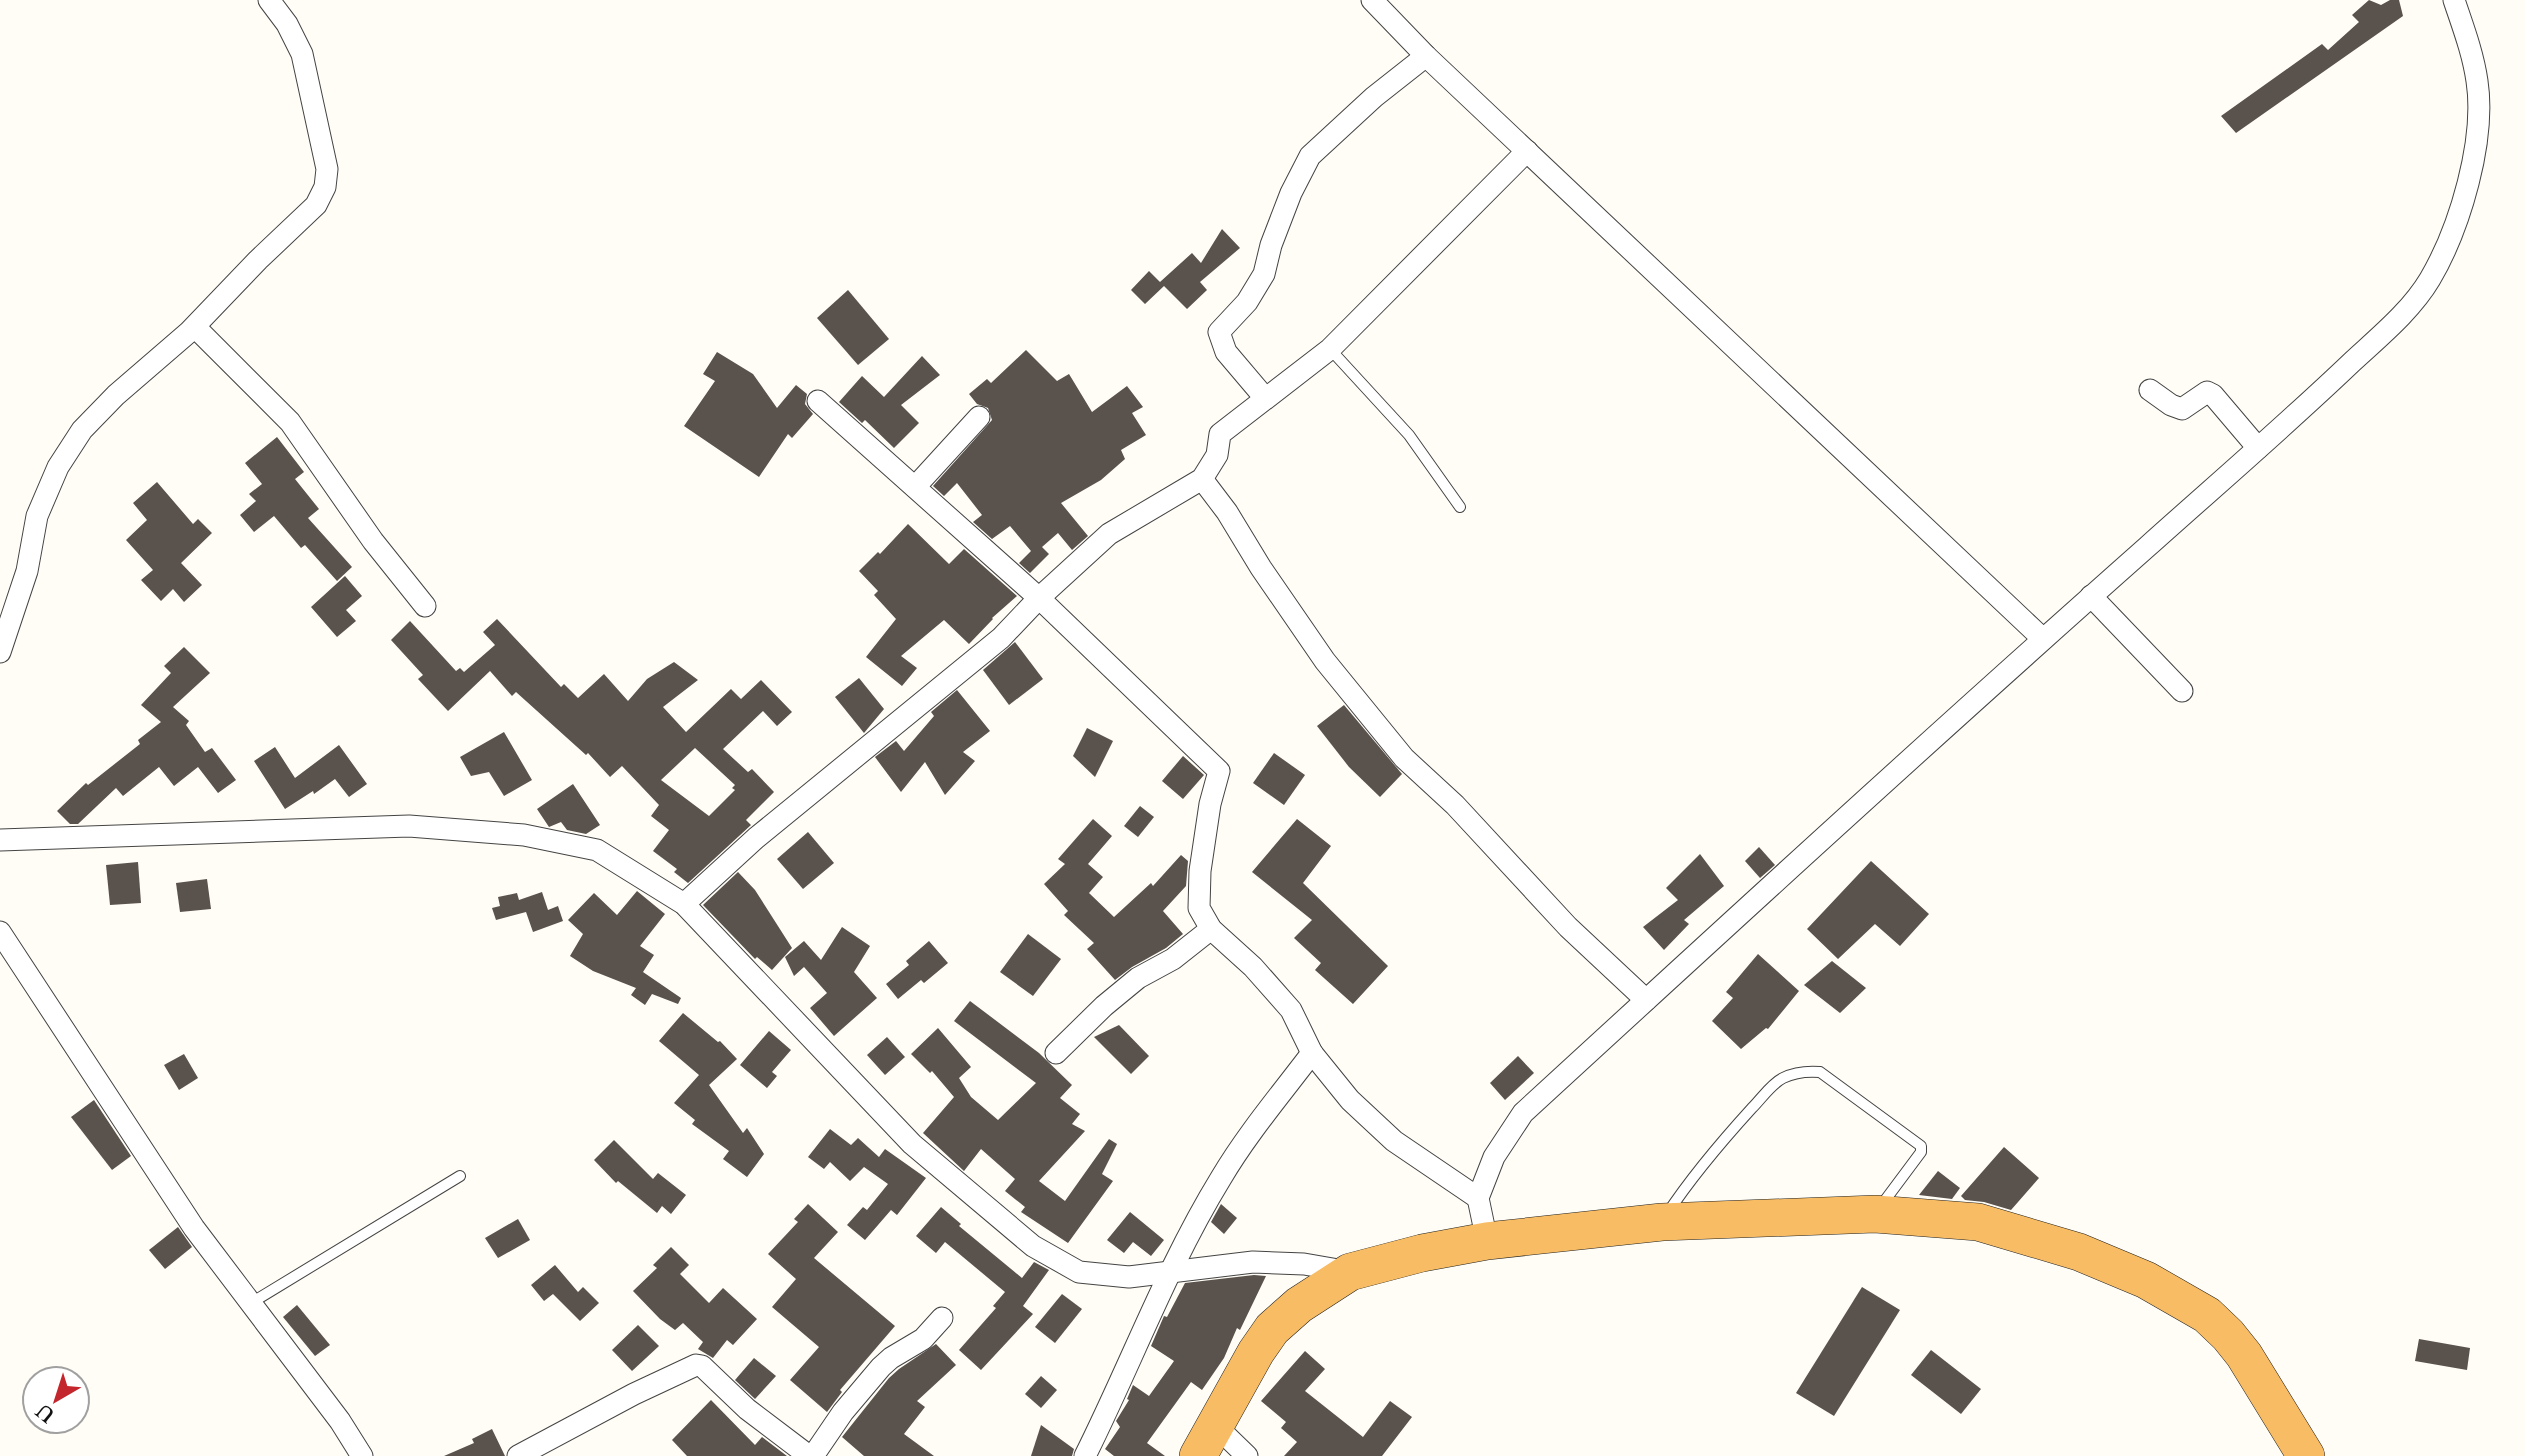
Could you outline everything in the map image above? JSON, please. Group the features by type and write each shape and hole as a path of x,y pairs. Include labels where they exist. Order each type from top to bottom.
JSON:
{"highway":[{"path":"1198,1456 1214,1424 1272,1329 1299,1305 1350,1272 1422,1253 1488,1241 1662,1222 1875,1214 1978,1222 2079,1252 2146,1280 2207,1315 2228,1335 2245,1355 2306,1456"}],"street":[{"path":"0,652 27,571 37,516 58,467 82,430 116,395 195,327 258,260 316,205 325,187 327,169 302,54 287,24 269,0"},
{"path":"1372,0 1426,56 2043,639"},
{"path":"1488,1241 1478,1198 1494,1157 1523,1113 2043,639 2258,448 2399,317 2428,282 2448,246 2467,188 2476,145 2478,85 2471,49 2454,0"},
{"path":"1265,398 1226,352 1220,342 1219,332 1247,302 1264,274 1291,193 1311,156 1374,97 1426,56"},
{"path":"684,904 756,838 1001,638 1039,598 1109,534 1202,479 1217,455 1220,434 1331,349 1527,151"},
{"path":"195,327 290,422 373,541 425,606"},
{"path":"2150,390 2177,408 2187,406 2203,393 2213,395 2258,448"},
{"path":"818,401 1039,598 1219,771 1210,804 1200,871 1199,908 1211,929 1253,967 1292,1010 1312,1053 1350,1100 1394,1141 1478,1198"},
{"path":"915,487 979,417"},
{"path":"1202,479 1227,512 1261,568 1325,661 1404,758 1455,805 1568,927 1646,1000"},
{"path":"2091,596 2182,691"},
{"path":"0,840 409,826 524,835 597,850 684,904 912,1144 1033,1246 1079,1272 1129,1277 1253,1262 1304,1264 1350,1272"},
{"path":"1056,1053 1104,1006 1138,978 1173,959 1211,929"},
{"path":"0,932 194,1228 340,1421 362,1456"},
{"path":"1085,1456 1113,1401 1170,1272 1221,1178 1312,1053"},
{"path":"518,1456 634,1394 696,1365 708,1371 747,1409 811,1456 881,1367 923,1339 942,1318"},
{"path":"1214,1424 1247,1456"}],"lane":[{"path":"1331,349 1409,435 1460,507"},
{"path":"1662,1222 1684,1189 1775,1083 1785,1077 1810,1071 1820,1072 1921,1146 1921,1152 1875,1214"},
{"path":"251,1303 460,1176"}],"building":[{"path":"2369,0 2381,5 2390,0 2399,0 2403,16 2236,133 2221,116 2322,44 2328,50 2359,22 2352,15"},
{"path":"1222,229 1240,248 1200,282 1207,290 1187,309 1164,286 1145,304 1131,290 1149,271 1160,282 1192,253 1201,263"},
{"path":"848,290 889,339 858,365 817,318"},
{"path":"1026,350 1057,381 1069,374 1092,412 1127,386 1143,407 1132,413 1146,435 1121,450 1125,459 1101,480 1061,503 1088,536 1072,550 1058,533 1042,547 1049,554 1030,573 1019,563 1031,551 1010,526 992,539 973,522 982,515 957,483 944,496 933,486 992,420 988,408 977,404 969,394 987,379 991,383"},
{"path":"717,352 753,374 777,408 796,385 807,394 805,404 813,414 792,438 788,434 759,477 684,426 715,381 703,374"},
{"path":"922,356 940,375 901,405 919,423 894,448 865,420 862,423 839,402 862,376 884,397"},
{"path":"277,437 304,472 295,479 319,509 308,518 352,567 337,581 305,545 301,548 274,516 254,532 240,515 256,501 249,494 262,484 245,463"},
{"path":"157,482 193,524 198,519 212,533 181,563 202,585 184,602 173,589 161,601 141,580 153,570 126,540 147,520 133,503"},
{"path":"908,524 949,564 964,549 1017,596 992,618 969,644 944,620 901,656 917,668 902,686 866,657 896,619 874,595 878,591 859,571 878,552 880,554"},
{"path":"345,576 362,596 346,610 356,621 337,637 311,607"},
{"path":"497,619 561,687 564,684 578,698 604,674 628,701 647,679 674,662 698,680 663,707 686,732 731,689 741,699 761,680 792,712 777,726 763,711 723,749 748,772 752,769 774,792 746,820 751,825 688,883 674,872 677,869 653,851 669,830 651,816 659,805 622,766 610,777 588,753 586,755 516,692 512,696 490,671 448,711 418,679 423,675 391,640 410,621 456,671 460,668 464,672 495,645 483,632","holes":["695,748 735,785 732,788 735,790 709,816 661,780"]},
{"path":"1015,642 1043,679 1009,705 983,670"},
{"path":"184,647 210,673 173,707 189,721 186,725 205,752 212,748 236,780 218,793 198,767 174,786 159,767 123,796 116,788 78,824 70,824 57,811 86,783 88,785 140,744 138,740 161,722 141,705 171,673 164,666"},
{"path":"859,678 884,709 864,733 835,697"},
{"path":"957,690 990,731 963,752 975,761 945,795 925,762 901,792 875,757 896,741 904,751 934,716 931,712"},
{"path":"1344,705 1402,774 1380,797 1349,767 1317,726"},
{"path":"1087,728 1113,741 1095,777 1073,756"},
{"path":"504,732 532,780 504,796 489,772 471,776 460,757"},
{"path":"339,745 367,784 349,797 335,779 285,809 254,761 275,747 295,778"},
{"path":"1274,753 1305,775 1284,805 1253,783"},
{"path":"1183,756 1204,775 1183,799 1162,781"},
{"path":"573,784 600,825 586,834 567,830 561,822 549,827 537,809"},
{"path":"1140,806 1154,817 1138,837 1124,826"},
{"path":"1093,819 1112,836 1088,864 1103,877 1089,893 1114,917 1151,883 1153,886 1181,855 1188,861 1186,886 1163,911 1183,934 1115,980 1087,949 1094,943 1064,915 1068,911 1044,884 1065,864 1058,859"},
{"path":"1297,819 1331,846 1303,883 1388,966 1353,1004 1315,970 1321,963 1294,938 1312,920 1252,872"},
{"path":"808,832 834,863 803,889 777,859"},
{"path":"1759,847 1775,865 1760,878 1745,861"},
{"path":"1700,854 1724,886 1684,920 1689,924 1664,950 1643,927 1678,900 1666,888"},
{"path":"1871,861 1929,914 1900,946 1875,924 1838,959 1807,929"},
{"path":"138,862 141,903 110,905 106,865"},
{"path":"738,872 755,890 792,948 772,970 757,957 755,959 703,905"},
{"path":"207,879 211,909 180,912 176,883"},
{"path":"637,891 665,914 640,946 654,955 643,972 681,998 678,1004 652,994 645,1005 631,995 636,988 593,971 570,956 583,934 568,920 594,893 617,915"},
{"path":"542,892 548,910 558,906 563,921 533,932 526,912 496,920 492,908 500,906 498,897 517,893 519,900"},
{"path":"842,927 870,946 854,972 877,998 834,1036 810,1008 827,993 804,967 794,976 785,957 804,941 821,960"},
{"path":"1028,934 1061,959 1033,996 1000,972"},
{"path":"929,941 948,963 924,983 921,980 898,999 886,984 909,965 906,961"},
{"path":"1758,954 1799,991 1768,1029 1741,1049 1712,1021 1733,998 1726,992"},
{"path":"1832,961 1866,988 1840,1013 1804,985"},
{"path":"970,1001 1039,1053 1072,1085 1060,1098 1080,1114 1072,1124 1085,1131 1039,1181 1065,1201 1109,1139 1117,1144 1102,1174 1113,1181 1068,1243 1021,1212 1025,1207 1005,1191 1015,1179 981,1149 964,1171 923,1133 954,1097 932,1071 930,1073 911,1054 938,1028 971,1067 959,1078 971,1097 998,1120 1036,1083 954,1021"},
{"path":"683,1013 720,1041 737,1059 709,1085 743,1133 747,1128 764,1154 747,1177 723,1159 729,1151 692,1124 695,1120 674,1103 699,1075 659,1041"},
{"path":"1119,1025 1149,1056 1131,1074 1094,1037"},
{"path":"769,1031 791,1050 772,1072 777,1076 767,1088 740,1065"},
{"path":"887,1037 905,1057 885,1075 867,1055"},
{"path":"184,1054 198,1078 179,1090 164,1065"},
{"path":"1518,1056 1534,1073 1505,1100 1490,1083"},
{"path":"94,1100 131,1156 112,1170 71,1117"},
{"path":"830,1129 851,1145 858,1138 879,1157 885,1149 926,1178 897,1215 891,1210 865,1240 847,1225 863,1207 867,1210 888,1184 864,1167 850,1181 830,1162 824,1169 808,1157"},
{"path":"614,1140 653,1179 658,1173 686,1195 671,1214 662,1206 657,1213 618,1181 616,1183 594,1160"},
{"path":"2004,1147 2039,1178 2011,1210 1965,1200 1961,1196"},
{"path":"1938,1171 1960,1188 1952,1199 1919,1195"},
{"path":"808,1204 838,1232 814,1258 895,1326 840,1390 842,1392 827,1412 790,1380 819,1347 772,1307 796,1279 768,1254 798,1222 794,1219"},
{"path":"1221,1204 1237,1218 1224,1234 1211,1222"},
{"path":"941,1207 961,1224 959,1226 1022,1278 1034,1262 1049,1270 1023,1306 1033,1314 981,1370 959,1350 996,1308 993,1306 1005,1292 945,1242 936,1253 916,1236"},
{"path":"1130,1212 1164,1240 1151,1256 1133,1242 1124,1253 1107,1240"},
{"path":"518,1219 530,1240 498,1258 485,1238"},
{"path":"178,1227 192,1247 165,1269 149,1250"},
{"path":"671,1247 689,1265 680,1274 709,1303 723,1288 757,1319 733,1345 727,1340 713,1358 698,1349 703,1342 683,1323 675,1330 660,1319 633,1291 657,1268 653,1265"},
{"path":"555,1265 578,1292 583,1287 599,1303 580,1321 553,1294 544,1301 531,1285"},
{"path":"1266,1276 1240,1330 1237,1328 1224,1358 1202,1390 1191,1382 1147,1443 1165,1456 1114,1456 1105,1449 1120,1427 1116,1421 1129,1400 1127,1399 1133,1385 1149,1396 1174,1361 1151,1346 1164,1316 1167,1317 1185,1283"},
{"path":"1862,1287 1900,1310 1834,1416 1796,1393"},
{"path":"1062,1294 1082,1309 1055,1343 1035,1327"},
{"path":"297,1305 330,1345 315,1356 283,1317"},
{"path":"638,1325 659,1346 632,1371 612,1350"},
{"path":"2419,1339 2470,1348 2467,1370 2415,1361"},
{"path":"936,1344 956,1365 917,1401 925,1407 904,1434 934,1456 864,1456 842,1437 889,1378"},
{"path":"1931,1350 1981,1389 1961,1414 1911,1375"},
{"path":"1305,1351 1325,1369 1305,1391 1363,1437 1390,1401 1412,1417 1382,1456 1284,1456 1297,1442 1281,1428 1286,1422 1261,1401"},
{"path":"754,1358 776,1376 755,1399 735,1380"},
{"path":"1041,1376 1057,1390 1041,1408 1025,1394"},
{"path":"711,1400 755,1445 762,1437 787,1456 687,1456 672,1440"},
{"path":"1041,1425 1074,1449 1072,1456 1031,1456"},
{"path":"492,1429 505,1456 444,1456 474,1443 472,1439"}]}
